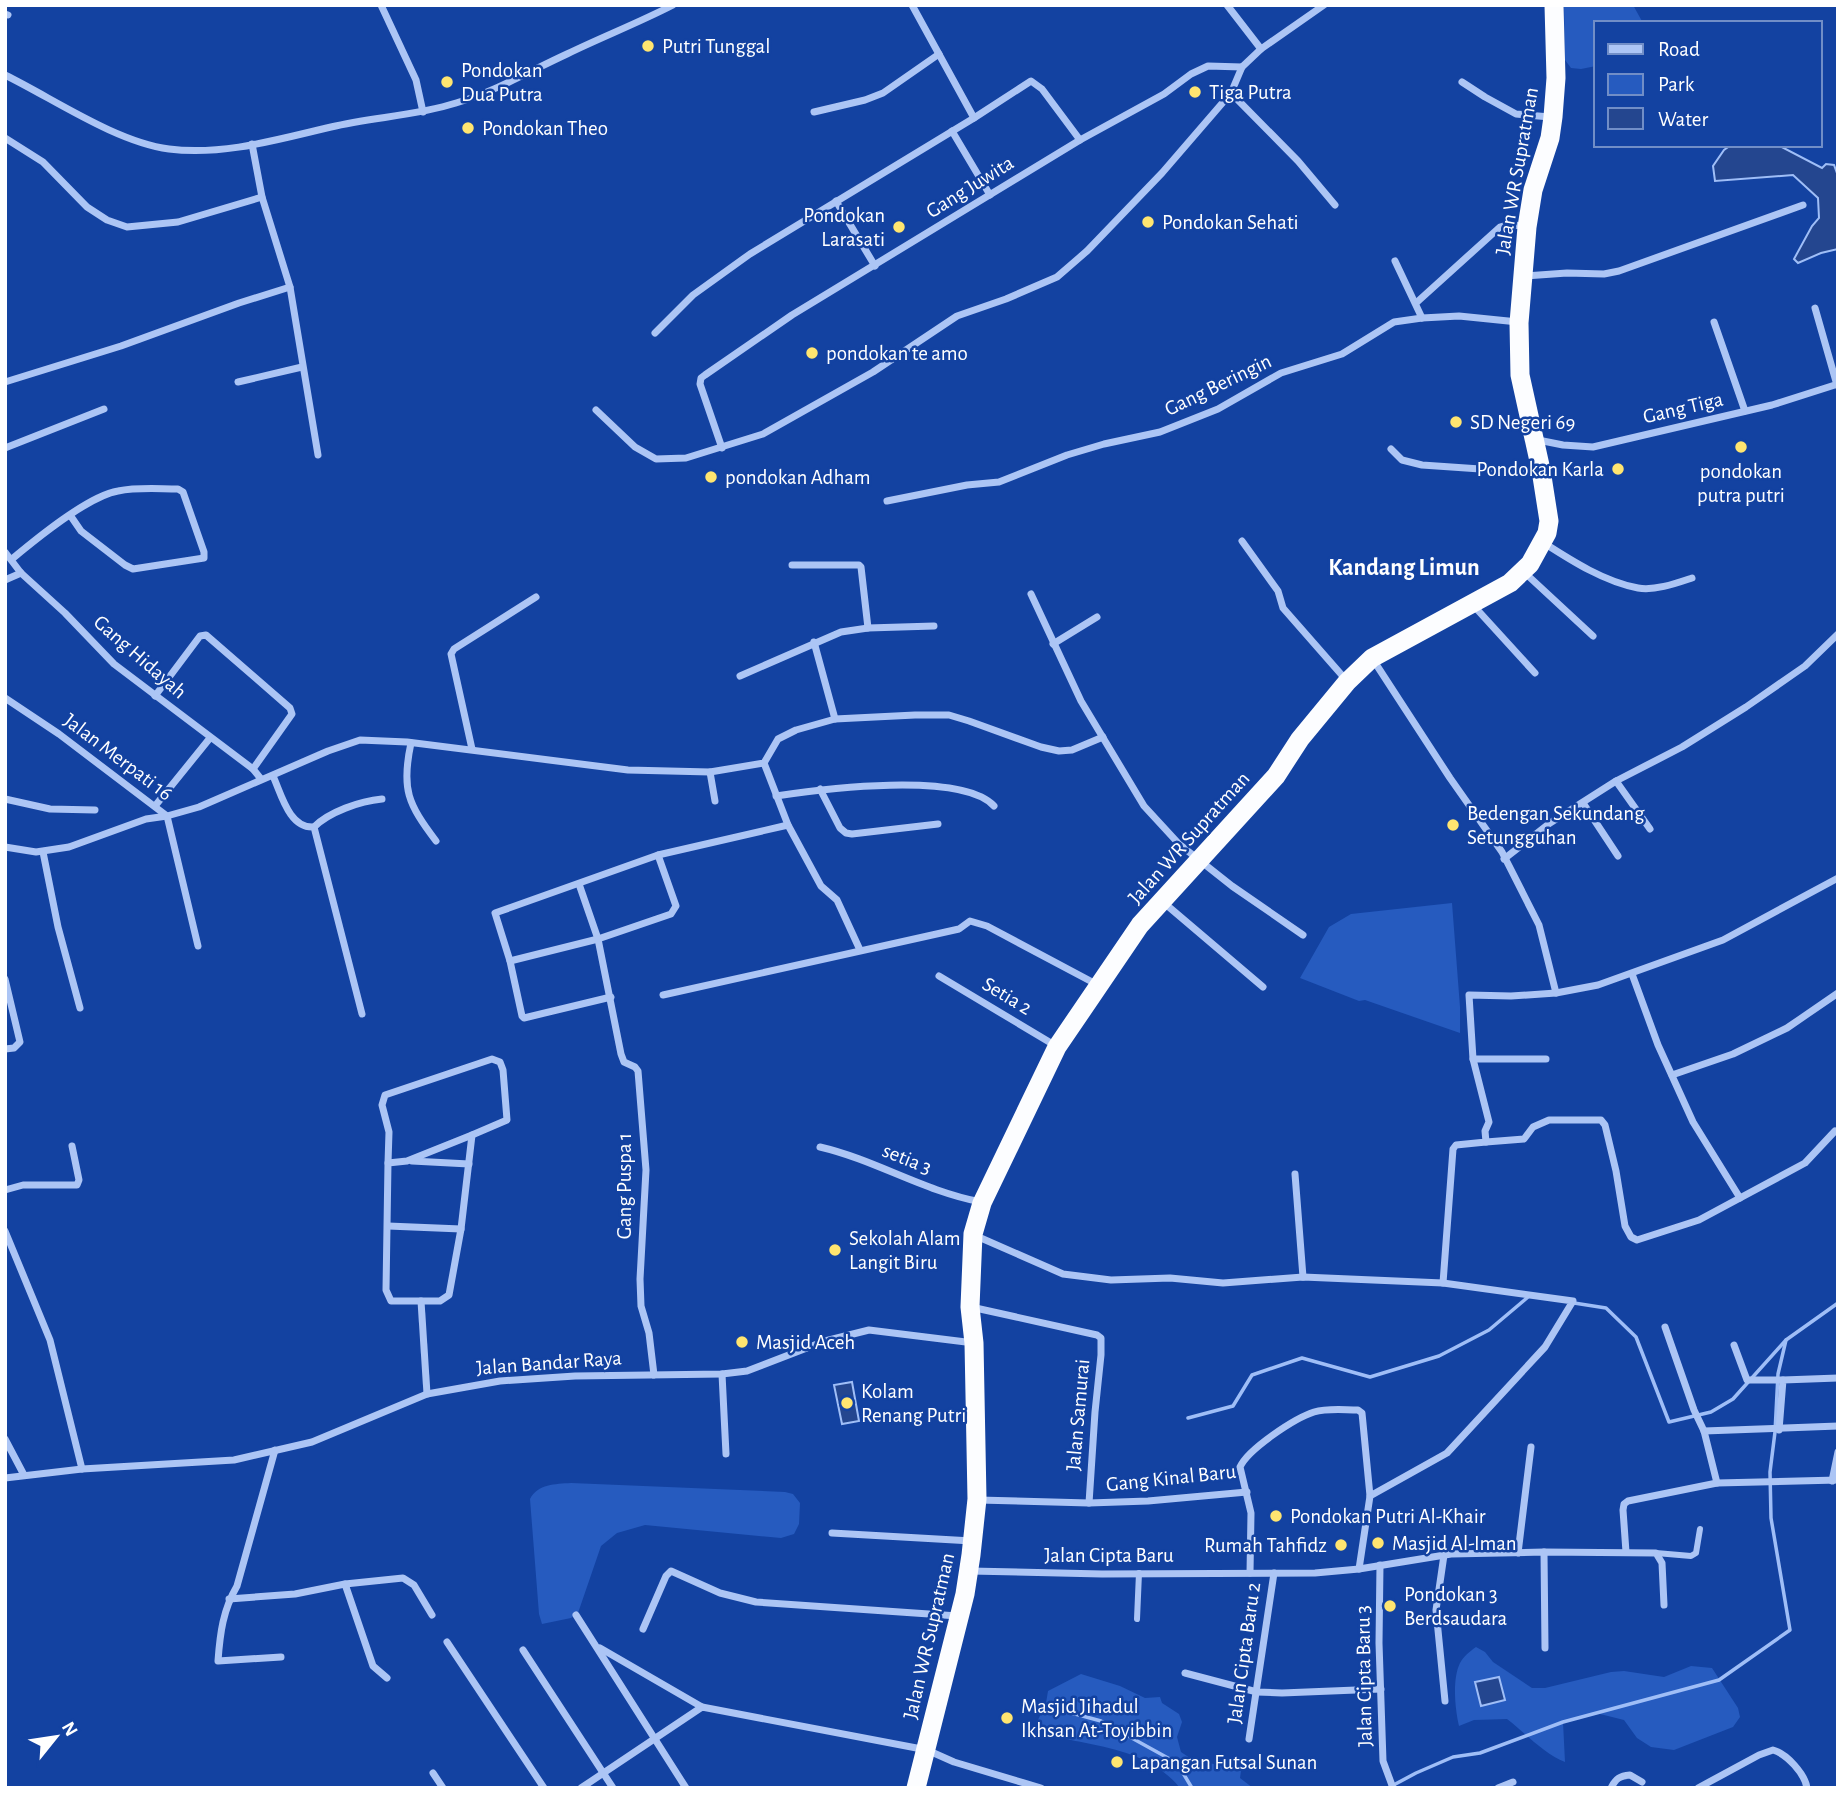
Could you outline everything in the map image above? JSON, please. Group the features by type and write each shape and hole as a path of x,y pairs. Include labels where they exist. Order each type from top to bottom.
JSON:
{"highway":[{"name":"Jalan WR Supratman","path":"916,1788 969,1571 973,1541 977,1500 974,1343 970,1307 973,1234 982,1202 1057,1047 1140,925 1276,776 1300,739 1347,682 1372,658 1510,583 1530,564 1544,542 1549,521 1520,375 1519,323 1533,190 1550,138 1553,117 1556,78 1554,5"}],"street":[{"path":"381,5 416,80 423,112"},
{"path":"5,75 96,124 167,149 190,150 252,144 335,126 423,112 492,90 673,5"},
{"path":"912,5 974,118"},
{"path":"1227,5 1261,49"},
{"path":"596,410 635,447 656,459 686,458 722,448 763,434 873,372 957,316 1057,277 1087,251 1161,173 1231,93 1242,67 1261,49 1324,5"},
{"path":"814,112 883,93 939,54"},
{"name":"Gang Juwita","path":"722,448 701,388 701,378 771,327 1080,140 1164,94 1191,74 1208,66 1242,67"},
{"path":"655,333 703,288 750,254 1033,81 1080,140"},
{"path":"1462,82 1516,114 1553,117"},
{"path":"1231,93 1298,161 1335,205"},
{"path":"952,131 990,195"},
{"path":"5,138 43,162 87,207 107,220 127,228 178,222 262,197"},
{"path":"252,144 262,197 290,287 318,455"},
{"path":"836,201 875,266"},
{"path":"1523,277 1619,271 1803,205"},
{"path":"1416,303 1500,227 1510,224 1527,227"},
{"path":"1395,261 1422,318"},
{"path":"5,382 121,346 290,287"},
{"path":"1815,308 1837,384"},
{"name":"Gang Beringin","path":"887,501 967,485 999,482 1067,455 1160,432 1218,409 1281,373 1342,354 1394,323 1459,316 1519,323"},
{"path":"1714,322 1745,411"},
{"path":"238,382 302,367"},
{"name":"Gang Tiga","path":"1534,439 1593,447 1772,405 1837,384"},
{"path":"5,448 104,409"},
{"path":"1391,449 1402,460 1422,465 1524,472 1541,470"},
{"path":"12,559 70,515 115,491 136,488 181,490 185,495 204,558 133,569 81,531 70,515"},
{"path":"1242,541 1278,591 1283,608 1347,682"},
{"path":"1544,542 1566,557 1640,589 1675,584 1692,578"},
{"name":"Gang Hidayah","path":"5,552 21,573 65,613 114,664 253,769 261,779"},
{"path":"792,565 859,565 868,628"},
{"path":"1522,570 1592,636"},
{"path":"5,580 21,573"},
{"path":"1031,594 1081,701 1144,806 1179,844 1232,886 1303,934"},
{"path":"472,749 451,654 454,649 536,597"},
{"path":"1473,604 1535,673"},
{"path":"1053,644 1097,617"},
{"path":"740,676 841,632 868,628 934,626"},
{"path":"1504,859 1550,823 1616,781 1682,747 1746,707 1805,666 1838,634"},
{"path":"155,696 201,636 206,635 290,708 292,714 253,769"},
{"path":"814,642 835,719"},
{"path":"1372,658 1502,852 1539,925 1556,993"},
{"name":"Jalan Merpati 16","path":"5,698 59,734 167,816 198,946"},
{"path":"764,763 778,739 796,730 835,719 949,715 1059,751 1072,750 1103,737"},
{"path":"155,806 210,738"},
{"path":"6,848 43,852 69,847 146,819 199,807 328,751 360,740 472,749 628,770 710,772 764,763"},
{"path":"411,743 405,774 407,794 436,841"},
{"path":"764,763 788,825 821,886 837,900 860,950"},
{"path":"710,772 715,801"},
{"path":"273,776 289,814 303,825 314,827"},
{"path":"1616,781 1650,829"},
{"path":"776,796 820,789 905,784 956,789 986,799 994,806"},
{"path":"820,789 840,828 846,833 938,824"},
{"path":"5,799 50,809 96,810"},
{"path":"314,827 321,820 339,811 382,799"},
{"path":"1583,803 1618,856"},
{"path":"579,884 598,939 612,1001 524,1018 520,1012 510,961 495,913 658,855 788,825"},
{"path":"314,827 362,1014"},
{"path":"43,852 58,927 80,1008"},
{"path":"510,961 598,939 671,914 676,906 658,855"},
{"path":"1486,1142 1488,1112 1473,1059 1469,995 1556,993 1598,985 1723,940 1838,878"},
{"path":"1163,901 1263,987"},
{"path":"663,995 958,929 970,921 987,926 1100,986"},
{"path":"1632,974 1658,1045 1693,1122 1740,1198"},
{"name":"Setia 2","path":"939,976 1057,1047"},
{"path":"5,979 7,1000 20,1042 14,1048 5,1049"},
{"path":"1672,1075 1733,1054 1787,1028 1838,993"},
{"name":"Gang Puspa 1","path":"612,1001 624,1062 638,1071 646,1170 641,1306 649,1333 653,1375"},
{"path":"408,1161 507,1120 500,1062 492,1059 385,1095 382,1105 389,1132 388,1296 391,1301 440,1301 449,1295 461,1228 472,1135"},
{"path":"1473,1059 1546,1059"},
{"path":"1443,1283 1453,1149 1456,1145 1524,1139 1533,1127 1549,1120 1601,1120 1605,1125 1616,1171 1625,1226 1631,1237 1637,1240 1699,1220 1805,1163 1835,1131"},
{"path":"5,1190 23,1185 77,1185 79,1180 72,1146"},
{"name":"setia 3","path":"820,1147 844,1152 914,1183 982,1202"},
{"path":"388,1163 408,1161 469,1164"},
{"path":"1295,1174 1303,1278"},
{"path":"388,1226 461,1228"},
{"path":"5,1231 50,1339 82,1469"},
{"path":"973,1234 1063,1274 1111,1280 1171,1278 1223,1283 1303,1278 1443,1283 1573,1304 1545,1347 1447,1453 1370,1496 1359,1569"},
{"path":"421,1301 427,1394"},
{"name":"Jalan Samurai","path":"970,1307 1045,1322 1101,1338 1089,1503"},
{"path":"1665,1327 1702,1427 1717,1483"},
{"name":"Jalan Bandar Raya","path":"5,1478 82,1469 234,1460 313,1441 427,1394 500,1381 747,1371 825,1341 869,1330 974,1343"},
{"path":"1734,1345 1747,1380 1838,1378"},
{"path":"722,1374 726,1454"},
{"path":"1774,1430 1780,1380"},
{"name":"Gang Kinal Baru","path":"977,1500 1147,1502 1247,1492 1240,1467 1250,1454 1290,1424 1325,1410 1358,1410 1362,1413 1370,1496"},
{"path":"1702,1427 1774,1430 1838,1426"},
{"path":"5,1439 24,1475"},
{"path":"1518,1553 1531,1447"},
{"path":"275,1450 237,1586 221,1622 218,1661 281,1657"},
{"path":"1626,1552 1623,1510 1628,1501 1717,1483 1835,1481 1838,1452"},
{"path":"1247,1492 1251,1513 1250,1573"},
{"path":"1656,1553 1691,1556 1696,1553 1700,1529"},
{"path":"832,1533 973,1541"},
{"path":"1544,1552 1545,1647"},
{"path":"1656,1553 1662,1563 1664,1605"},
{"name":"Jalan Cipta Baru","path":"969,1571 1102,1574 1315,1573 1359,1569 1444,1555 1656,1553"},
{"path":"1444,1555 1436,1610 1445,1701"},
{"name":"Jalan Cipta Baru 3","path":"1380,1566 1379,1643 1383,1761 1392,1786"},
{"path":"643,1629 666,1576 671,1572 720,1593 756,1602 958,1616"},
{"path":"1138,1619 1139,1573"},
{"name":"Jalan Cipta Baru 2","path":"1250,1739 1274,1573"},
{"path":"229,1599 295,1594 375,1580 408,1579 432,1615"},
{"path":"345,1584 373,1666 387,1678"},
{"path":"576,1615 686,1788"},
{"path":"447,1642 544,1788"},
{"path":"597,1646 702,1707 927,1750 954,1762 1041,1788"},
{"path":"523,1650 613,1788"},
{"path":"1185,1672 1257,1692 1381,1689"},
{"path":"581,1788 702,1707"},
{"path":"1698,1788 1773,1750 1790,1761 1806,1780 1807,1788"},
{"path":"433,1773 443,1788"},
{"path":"1611,1788 1615,1780 1630,1774 1642,1782"},
{"path":"1498,1788 1513,1782"}],"green space":[{"path":"1564,5 1633,5 1642,21 1594,21 1594,66 1571,68 1565,60"},
{"path":"1452,903 1460,1033 1365,1000 1359,1001 1300,978 1329,927 1351,914"},
{"path":"571,1483 785,1492 793,1494 800,1503 799,1524 794,1534 781,1538 645,1525 617,1533 601,1546 578,1613 571,1618 542,1624 530,1499 542,1488"},
{"path":"1476,1647 1532,1688 1545,1688 1611,1672 1624,1671 1664,1677 1691,1666 1712,1668 1738,1708 1740,1717 1733,1727 1674,1750 1651,1747 1637,1738 1624,1720 1596,1713 1563,1722 1565,1762 1542,1749 1507,1719 1474,1720 1459,1726 1455,1694 1457,1670 1463,1658"},
{"path":"1081,1674 1120,1686 1145,1698 1160,1697 1162,1703 1179,1714 1182,1722 1177,1737 1181,1752 1190,1758 1241,1771 1240,1778 1253,1788 1180,1788 1161,1770 1138,1757 1053,1735 1037,1722 1046,1703 1048,1691"}],"water":[{"path":"1728,147 1782,147 1822,168 1826,164 1834,165 1838,176 1838,249 1798,263 1794,259 1819,218 1818,198 1793,175 1715,181 1713,166"},
{"name":"Kolam Renang Putri","path":"852,1382 859,1421 842,1424 834,1385"},
{"path":"1499,1677 1505,1700 1481,1706 1475,1682"}],"waterway":[{"path":"1188,1418 1233,1406 1252,1375 1302,1358 1370,1377 1439,1356 1489,1330 1528,1297"},
{"path":"1574,1303 1606,1308 1636,1337 1669,1422 1711,1412 1733,1399 1786,1340"},
{"path":"1388,1788 1453,1757 1480,1753 1563,1722 1719,1680 1790,1630 1771,1518 1770,1472 1778,1374 1786,1340 1838,1303"},
{"path":"1026,1703 1101,1721 1177,1763 1192,1788"}],"place":[{"name":"Putri Tunggal","path":"648,46"},
{"name":"Pondokan Dua Putra","path":"447,82"},
{"name":"Tiga Putra","path":"1195,92"},
{"name":"Pondokan Theo","path":"468,128"},
{"name":"Pondokan Sehati","path":"1148,222"},
{"name":"Pondokan Larasati","path":"899,227"},
{"name":"pondokan te amo","path":"812,353"},
{"name":"SD Negeri 69","path":"1456,422"},
{"name":"pondokan putra putri","path":"1741,447"},
{"name":"Pondokan Karla","path":"1618,469"},
{"name":"pondokan Adham","path":"711,477"},
{"name":"Bedengan Sekundang Setungguhan","path":"1453,825"},
{"name":"Sekolah Alam Langit Biru","path":"835,1250"},
{"name":"Masjid Aceh","path":"742,1342"},
{"name":"Kolam Renang Putri","path":"847,1403"},
{"name":"Pondokan Putri Al-Khair","path":"1276,1516"},
{"name":"Masjid Al-Iman","path":"1378,1543"},
{"name":"Rumah Tahfidz","path":"1341,1545"},
{"name":"Pondokan 3 Berdsaudara","path":"1390,1606"},
{"name":"Masjid Jihadul Ikhsan At-Toyibbin","path":"1007,1718"},
{"name":"Lapangan Futsal Sunan","path":"1117,1762"}],"district":[{"name":"Kandang Limun","path":"1404,568"}]}
